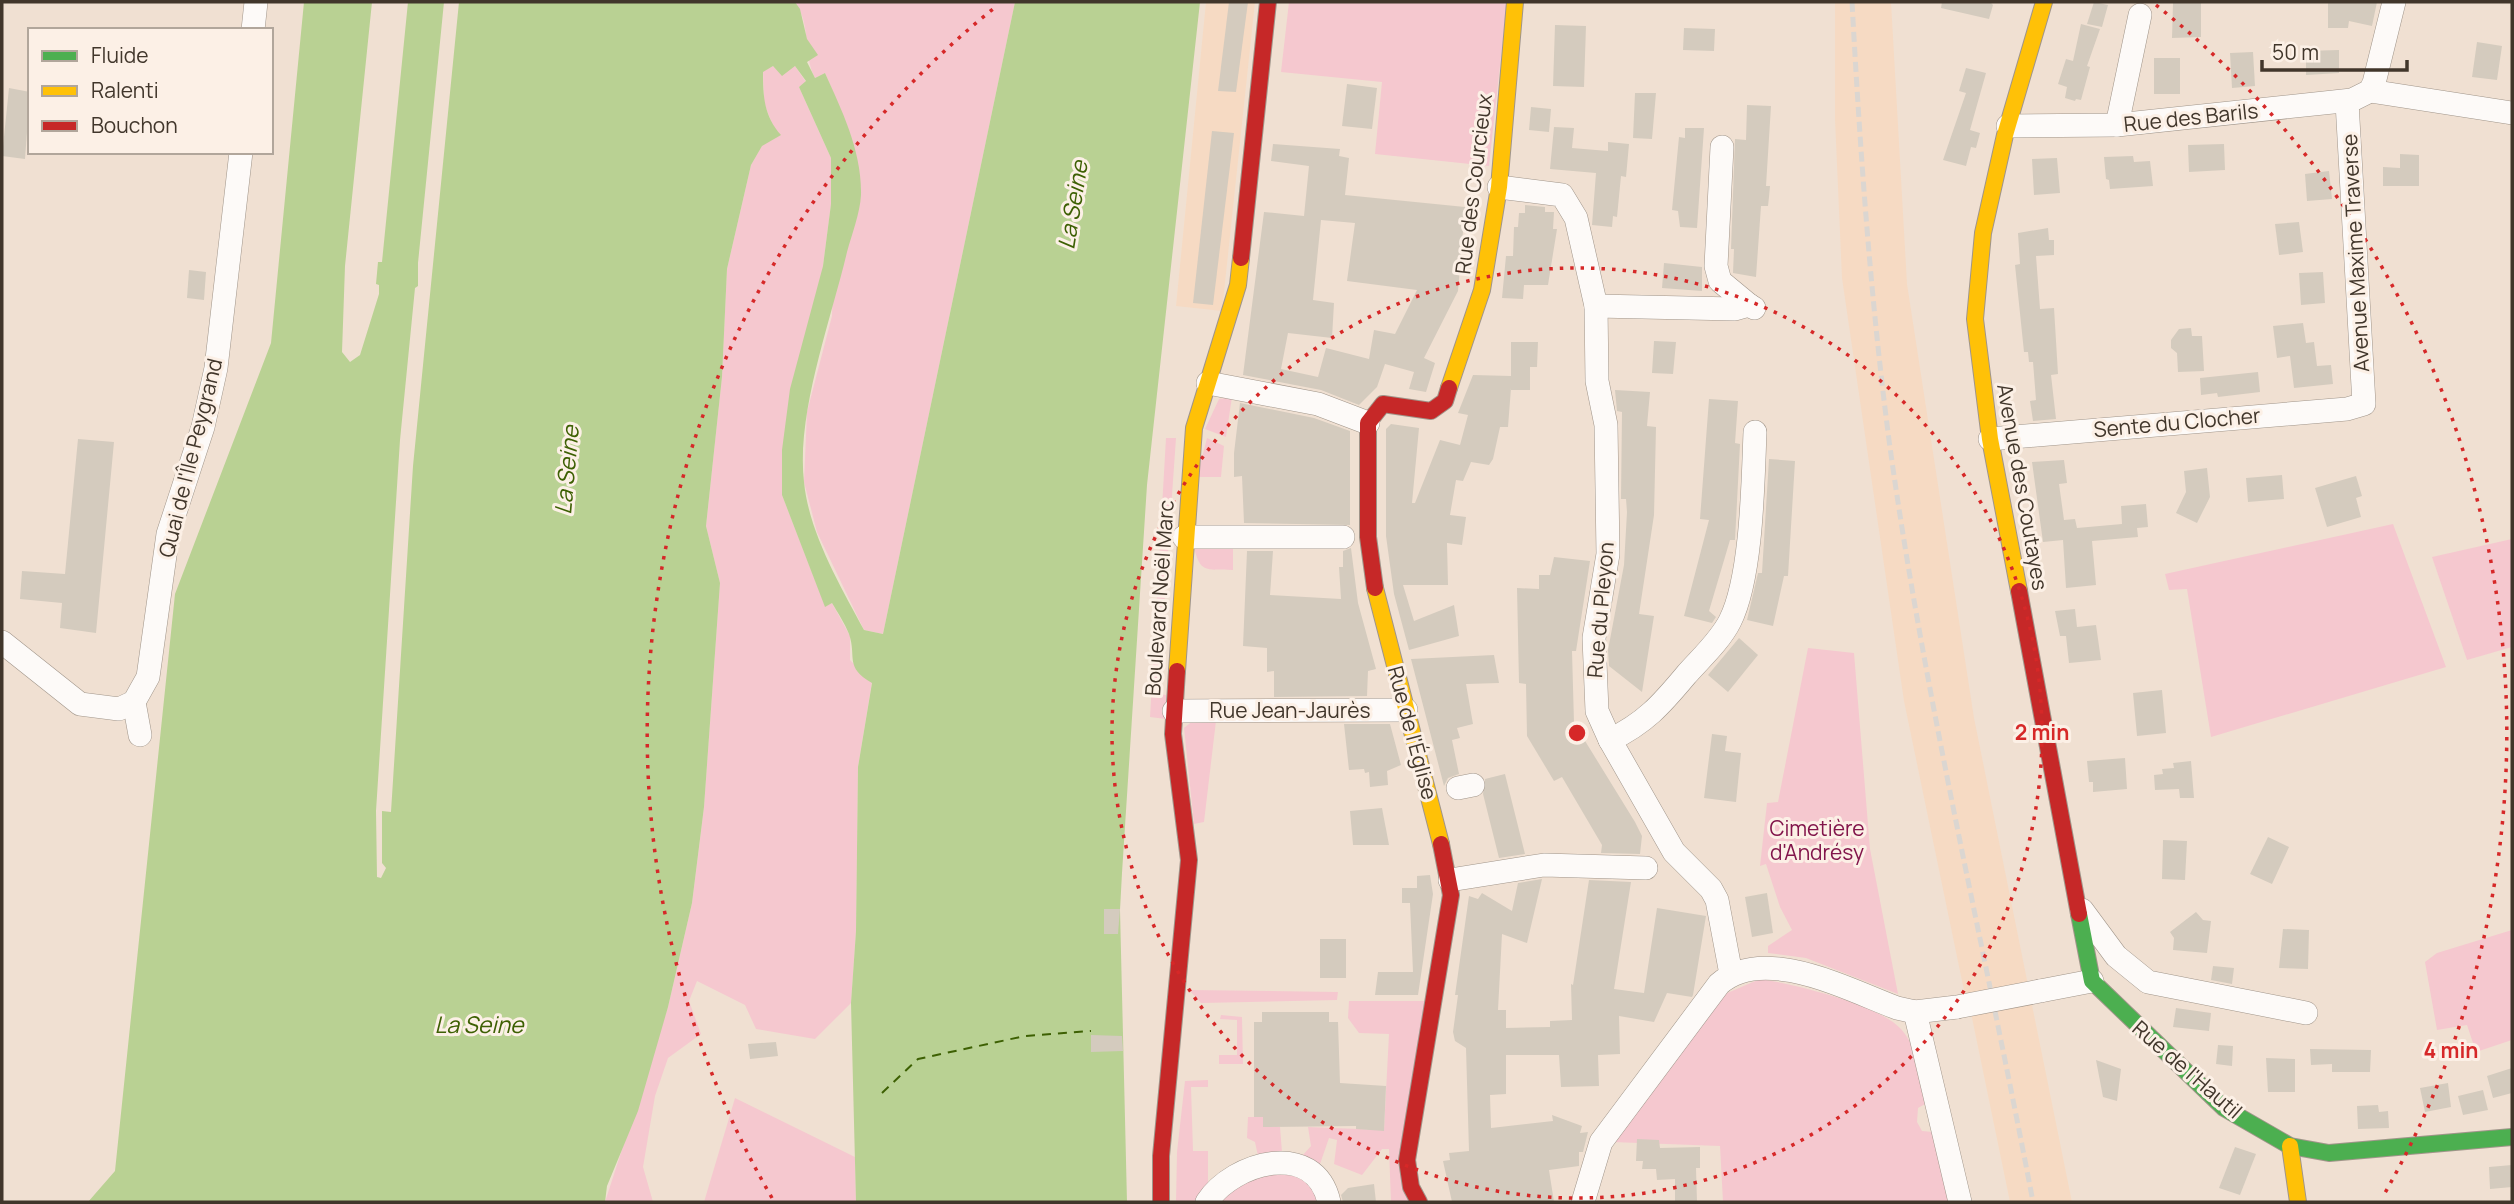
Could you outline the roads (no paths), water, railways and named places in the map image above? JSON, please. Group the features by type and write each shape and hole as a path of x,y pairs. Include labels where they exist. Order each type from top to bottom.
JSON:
{"street":[{"path":"253,28 256,2"},
{"name":"Boulevard Noël Marc","path":"1161,1202 1161,1150 1189,860 1187,825 1173,734 1184,537 1194,428 1238,285 1268,2"},
{"name":"Avenue des Coutayes","path":"2044,2 2008,125 1978,264 1975,319 1990,439 2092,981"},
{"path":"2394,2 2377,77 2370,91 2512,113"},
{"name":"Rue des Courcieux","path":"1368,423 1383,404 1424,411 1439,408 1445,401 1482,290 1499,187 1515,6"},
{"path":"2117,125 2140,15"},
{"name":"Rue des Barils","path":"2008,125 2117,125 2347,102 2370,91"},
{"name":"Avenue Maxime Traverse","path":"2347,102 2364,404"},
{"path":"1595,306 1735,309 1753,307 1720,281 1716,266 1722,148"},
{"name":"Quai de l'Île Peygrand","path":"126,706 148,677 168,534 203,427 216,368 242,154"},
{"name":"Rue du Pleyon","path":"1499,187 1555,192 1567,200 1576,218 1595,306 1597,381 1607,432 1608,554 1594,638 1594,692 1597,711 1666,867 1704,881 1717,900 1731,974"},
{"path":"1208,383 1318,404 1368,423"},
{"name":"Sente du Clocher","path":"1990,439 2347,409 2364,404"},
{"name":"Rue de l'Église","path":"1368,423 1368,537 1376,598 1406,710 1452,789 1450,911 1407,1160 1411,1187 1419,1202"},
{"path":"1610,740 1641,724 1655,712 1729,623 1738,596 1749,530 1755,432"},
{"path":"1184,537 1343,537"},
{"path":"2,642 80,704 126,706 140,735"},
{"name":"Rue Jean-Jaurès","path":"1174,711 1406,710"},
{"path":"1450,880 1544,865 1666,867"},
{"path":"2076,901 2116,956 2148,982 2306,1013"},
{"path":"1583,1202 1601,1142 1719,984 1731,974 1750,968 1779,968 1915,1012 1957,1007 2092,981"},
{"name":"Rue de l'Hautil","path":"2092,981 2224,1108 2290,1146 2329,1153 2512,1137"},
{"path":"1915,1012 1960,1202"},
{"path":"2290,1146 2298,1202"},
{"path":"1207,1202 1223,1185 1239,1175 1256,1168 1286,1162 1307,1167 1323,1185 1329,1202"}],"water":[{"name":"La Seine","path":"304,2 372,2 345,266 342,352 350,362 360,355 379,294 379,285 376,284 378,262 382,262 408,2 444,2 418,286 415,288 400,440 376,811 377,877 381,878 386,868 382,863 382,811 391,812 413,466 459,2 795,2 800,9 807,39 818,55 807,62 815,78 825,73 844,117 855,147 861,195 810,397 803,455 804,482 812,520 845,595 864,630 883,634 1015,2 1200,2 1147,485 1122,873 1120,910 1127,1202 856,1202 851,1003 856,931 858,767 872,683 855,667 849,634 832,603 825,607 782,495 782,450 790,389 823,266 831,204 831,158 799,87 806,81 795,66 782,76 773,66 763,72 764,97 771,121 781,135 762,146 751,165 727,269 722,377 706,526 720,583 704,807 692,903 668,1007 638,1111 607,1186 605,1202 88,1202 115,1171 175,594 271,343"}],"railway":[{"path":"1852,2 1871,276 1882,385 1903,536 1937,727 2033,1202"}],"park label":[{"name":"Cimetière d'Andrésy","path":"1817,841"}]}
